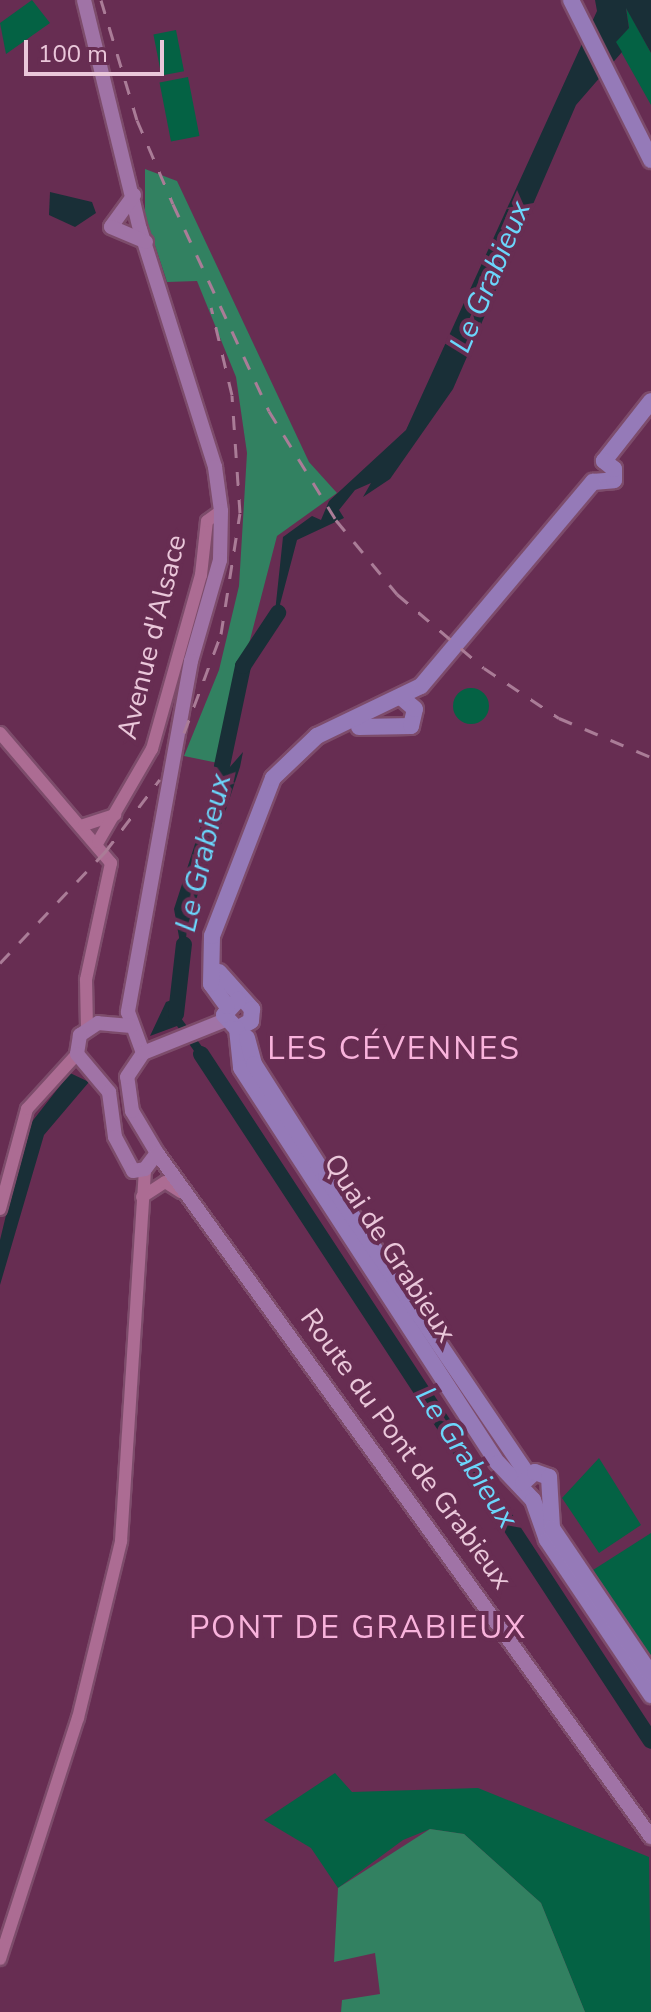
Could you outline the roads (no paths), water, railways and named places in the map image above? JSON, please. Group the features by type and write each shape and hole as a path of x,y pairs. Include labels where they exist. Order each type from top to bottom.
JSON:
{"main road":[{"name":"Avenue d'Alsace","path":"84,0 134,195 130,211 215,467 221,511"},
{"path":"571,0 580,27 603,74 651,160"},
{"name":"Avenue d'Alsace","path":"130,211 111,227 138,236"},
{"path":"608,463 651,401"},
{"path":"388,716 408,702 593,482 592,467 608,463 651,414"},
{"path":"143,1049 126,1020 191,661 220,560 221,511"},
{"path":"388,716 411,726 408,702"},
{"name":"Quai de Grabieux","path":"388,716 317,736 266,789 212,936 211,984 232,1017 254,1064 540,1499 555,1534 651,1674"},
{"path":"147,1164 127,1093 127,1077 143,1049 178,1039 232,1017"},
{"path":"126,1020 92,1026 77,1054 109,1092 115,1137 147,1164"},
{"name":"Route du Pont de Grabieux","path":"147,1164 174,1171 651,1837"},
{"name":"Quai de Grabieux","path":"525,1480 549,1477 540,1499 547,1540 651,1695"}],"street":[{"name":"Avenue d'Alsace","path":"98,842 152,749 201,575 207,521 221,511"},
{"path":"0,733 98,842 113,875 85,1010 92,1026"},
{"path":"84,825 115,815"},
{"path":"0,1209 27,1109 77,1054"},
{"path":"0,1959 78,1718 121,1541 142,1194 147,1164"},
{"path":"142,1194 171,1183 220,1235"}],"water":[{"path":"595,0 651,0 651,53 626,8 629,28 616,42 622,52 576,105 453,389 390,479 363,497 371,483 355,490 339,510 344,518 297,540 273,631 283,537 312,516 321,520 329,501 406,430 597,11"},
{"path":"50,192 92,202 96,213 75,227 49,215"},
{"path":"227,745 229,768 243,752 187,927 184,965 174,909"},
{"path":"183,996 178,1014 203,1048 209,1073 177,1026 150,1036 166,1002"},
{"path":"70,1073 89,1082 44,1135 0,1285 0,1240 27,1128"}],"waterway":[{"name":"Le Grabieux","path":"222,766 243,666 278,613"},
{"name":"Le Grabieux","path":"176,1014 184,944"},
{"name":"Le Grabieux","path":"201,1054 651,1741"}],"railway":[{"path":"101,0 137,120 173,204 269,411 336,520 397,594 484,668 559,718 651,757"},
{"path":"184,733 221,634 240,513 232,395 211,307"},
{"path":"0,963 105,852 160,779"}],"district":[{"name":"LES CÉVENNES","path":"394,1049"},
{"name":"PONT DE GRABIEUX","path":"358,1628"}]}
